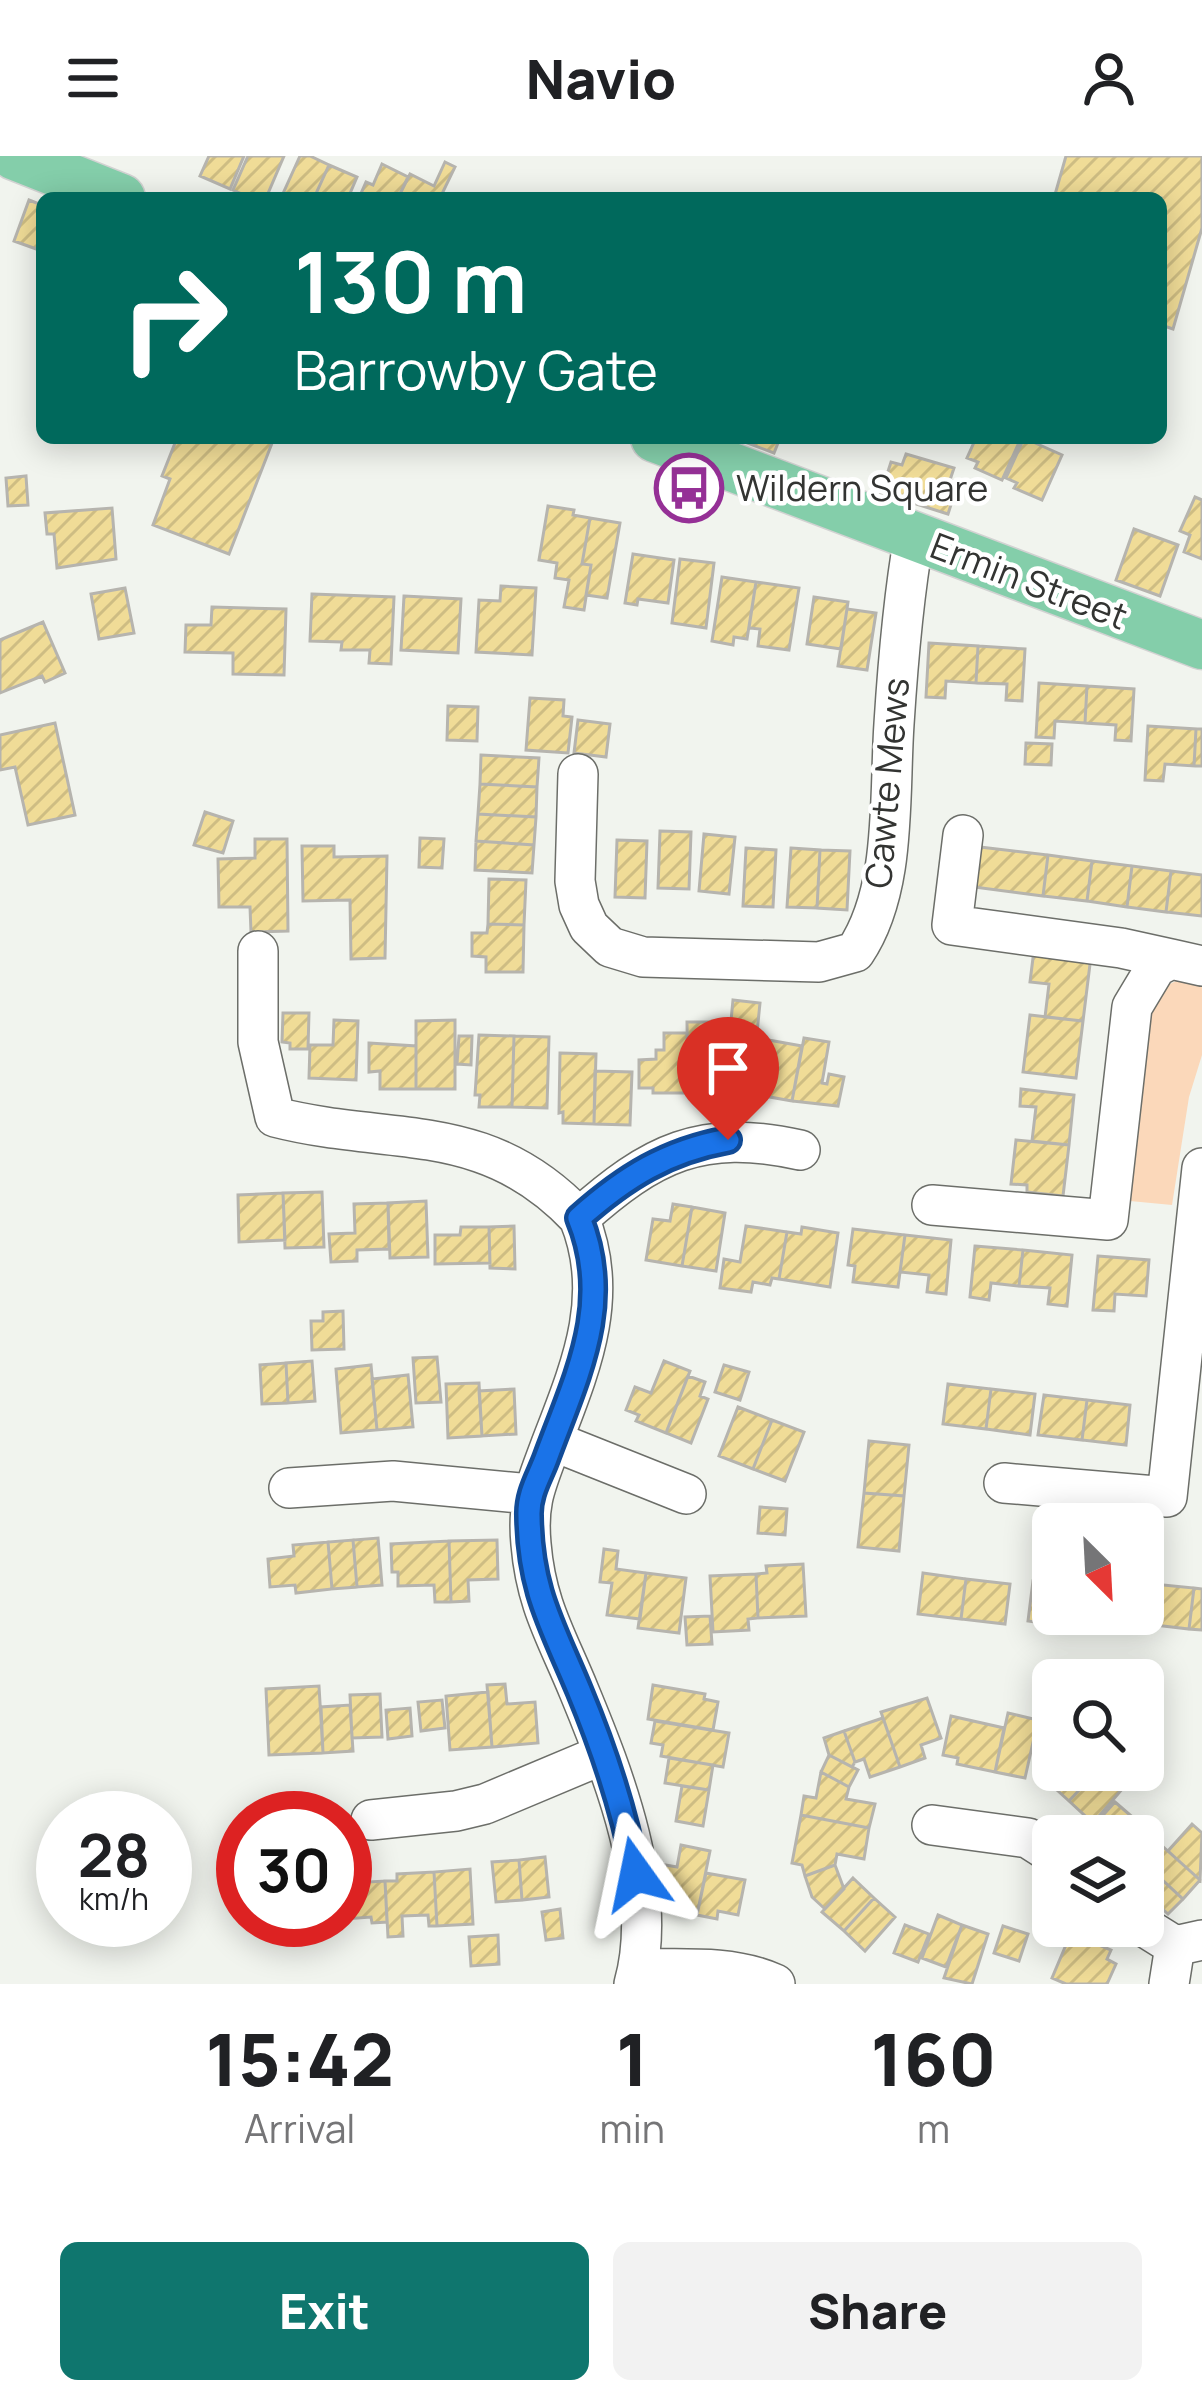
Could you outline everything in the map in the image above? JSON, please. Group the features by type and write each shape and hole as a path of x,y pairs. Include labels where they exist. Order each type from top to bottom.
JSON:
{"main road":[{"path":"39,160 108,192"},
{"name":"Ermin Street","path":"672,444 1202,645"}],"street":[{"name":"Cawte Mews","path":"578,774 578,905 589,927 610,947 643,957 819,962 854,952 874,916 886,848 902,606 914,537"},
{"path":"963,835 952,925 1121,948 1187,963"},
{"path":"258,951 258,1042 274,1117 342,1131 404,1135 471,1147 541,1185 579,1218 594,1272 592,1326 530,1494 531,1548 542,1611 622,1807 636,1874 636,1976 721,1971 756,1975 775,1984"},
{"path":"932,1205 1108,1220 1132,1007 1156,967 1187,963"},
{"path":"579,1218 640,1169 686,1149 728,1140 800,1150"},
{"path":"1004,1483 1184,1499 1202,1168"},
{"path":"553,1441 686,1494"},
{"path":"289,1488 393,1480 530,1494"},
{"path":"372,1820 485,1804 604,1754"},
{"path":"932,1825 1032,1841"}],"shaded area":[{"path":"1182,978 1202,981 1202,1055 1189,1097 1172,1205 1130,1201 1145,1021 1166,986"}],"building":[{"path":"209,156 244,156 230,189 200,176"},
{"path":"248,156 284,156 269,192 233,190"},
{"path":"300,156 329,165 317,192 284,192"},
{"path":"1066,156 1202,156 1202,228 1173,329 1167,327 1167,192 1056,192"},
{"path":"445,162 455,167 443,192 401,192 410,174 434,186"},
{"path":"382,164 408,177 401,192 362,192 366,182 373,185"},
{"path":"329,165 357,177 351,192 317,192"},
{"path":"29,200 36,203 36,249 14,241"},
{"path":"175,444 272,444 229,554 153,525 170,479 162,476"},
{"path":"750,444 778,444 774,453"},
{"path":"973,444 1018,444 1002,480 975,468 978,462 967,458"},
{"path":"1021,444 1037,444 1062,455 1042,500 1014,488 1017,483 1006,478"},
{"path":"906,454 954,468 950,480 958,483 948,514 881,493 891,462 902,465"},
{"path":"26,476 28,505 8,506 6,478"},
{"path":"1195,497 1202,500 1202,559 1184,552 1190,535 1180,531"},
{"path":"548,506 590,518 582,564 591,565 584,610 564,607 569,580 555,578 557,563 539,560"},
{"path":"112,508 116,559 57,568 54,534 47,534 45,513"},
{"path":"590,518 620,523 607,598 586,595 591,565 582,564"},
{"path":"1134,529 1178,545 1160,596 1116,580"},
{"path":"633,554 674,560 668,603 638,599 637,605 625,603"},
{"path":"680,559 714,563 706,628 672,623"},
{"path":"722,577 756,582 747,639 734,637 733,645 712,641"},
{"path":"756,582 799,588 789,650 758,646 760,629 749,628"},
{"path":"501,586 536,588 532,655 476,652 479,600 500,601"},
{"path":"125,588 134,633 99,639 91,594"},
{"path":"312,594 394,597 391,664 369,663 370,650 341,650 342,642 310,641"},
{"path":"404,596 461,599 458,653 401,650"},
{"path":"814,597 848,602 841,649 807,644"},
{"path":"212,607 286,609 284,675 233,674 233,653 185,652 186,625 211,625"},
{"path":"847,609 876,613 867,670 838,666"},
{"path":"43,622 65,673 45,682 42,676 0,693 0,640"},
{"path":"929,643 978,646 976,683 946,681 945,698 926,697"},
{"path":"978,646 1025,649 1022,701 1006,700 1007,684 976,683"},
{"path":"1039,683 1087,686 1085,723 1055,721 1054,738 1036,737"},
{"path":"1087,686 1134,689 1131,741 1115,740 1116,725 1085,723"},
{"path":"530,698 564,700 563,716 572,717 568,753 526,750"},
{"path":"448,706 478,707 477,741 447,740"},
{"path":"578,720 610,724 606,757 574,753"},
{"path":"55,723 75,815 28,825 15,767 0,770 0,735"},
{"path":"1148,726 1196,729 1194,766 1165,764 1163,781 1145,780"},
{"path":"1196,729 1202,729 1202,766 1194,766"},
{"path":"1026,743 1052,744 1051,765 1025,764"},
{"path":"481,755 539,758 537,787 480,784"},
{"path":"480,784 537,787 536,817 478,814"},
{"path":"205,812 233,821 223,853 194,845"},
{"path":"478,814 536,817 534,845 476,841"},
{"path":"660,831 691,832 689,889 658,888"},
{"path":"704,834 735,837 729,894 699,891"},
{"path":"420,838 444,839 442,868 419,867"},
{"path":"255,839 287,839 288,931 251,932 250,907 219,907 218,859 255,858"},
{"path":"617,840 647,841 645,898 615,897"},
{"path":"476,841 534,845 532,873 475,870"},
{"path":"302,846 334,846 334,857 387,856 385,958 351,959 350,900 303,901"},
{"path":"980,847 1048,855 1043,896 974,887"},
{"path":"746,848 776,850 773,907 743,906"},
{"path":"791,848 820,850 817,908 787,907"},
{"path":"820,850 850,851 847,910 817,908"},
{"path":"1048,855 1092,861 1087,901 1043,896"},
{"path":"1092,861 1132,866 1127,907 1087,901"},
{"path":"1132,866 1171,871 1166,912 1127,907"},
{"path":"1171,871 1202,875 1202,916 1166,912"},
{"path":"489,879 526,880 524,925 488,924"},
{"path":"488,924 524,925 523,972 486,972 486,957 472,956 472,933 487,933"},
{"path":"1034,950 1091,956 1083,1021 1045,1017 1049,984 1030,982"},
{"path":"733,1000 760,1003 757,1033 730,1031"},
{"path":"283,1013 309,1013 308,1049 290,1049 290,1043 282,1042"},
{"path":"1030,1015 1083,1021 1076,1078 1023,1072"},
{"path":"334,1020 358,1021 356,1080 309,1078 310,1045 333,1045"},
{"path":"455,1020 455,1089 416,1089 416,1021"},
{"path":"687,1022 729,1022 729,1092 688,1093"},
{"path":"664,1033 687,1033 688,1093 639,1088 639,1060 656,1059 656,1050 664,1050"},
{"path":"479,1035 514,1036 512,1107 479,1107 480,1095 475,1095"},
{"path":"459,1036 472,1036 471,1065 457,1064"},
{"path":"514,1036 549,1037 547,1108 512,1107"},
{"path":"804,1038 829,1042 822,1083 827,1084 829,1074 844,1077 838,1106 792,1101"},
{"path":"763,1039 802,1046 792,1101 753,1094"},
{"path":"369,1043 416,1046 416,1089 380,1089 380,1071 369,1072"},
{"path":"560,1053 596,1054 594,1124 563,1123"},
{"path":"595,1071 632,1072 630,1125 594,1124"},
{"path":"1021,1089 1074,1095 1069,1145 1032,1141 1036,1107 1020,1106"},
{"path":"1016,1140 1069,1145 1063,1196 1027,1192 1027,1185 1011,1184"},
{"path":"322,1192 324,1247 285,1248 283,1193"},
{"path":"283,1193 285,1240 239,1242 238,1195"},
{"path":"426,1201 428,1257 390,1258 388,1203"},
{"path":"388,1203 389,1249 357,1250 357,1261 331,1262 329,1234 355,1233 354,1204"},
{"path":"673,1204 692,1207 682,1266 646,1260 653,1219 670,1221"},
{"path":"692,1207 725,1213 716,1271 682,1266"},
{"path":"514,1226 515,1269 490,1268 489,1227"},
{"path":"746,1226 787,1232 779,1279 772,1278 770,1285 753,1282 751,1292 720,1288 724,1259 740,1262"},
{"path":"461,1227 489,1227 490,1263 435,1264 435,1235 460,1235"},
{"path":"802,1227 838,1233 830,1287 779,1279 787,1232 801,1234"},
{"path":"853,1229 905,1235 898,1287 853,1282 855,1266 848,1265"},
{"path":"905,1235 951,1240 946,1294 927,1292 929,1275 900,1272"},
{"path":"975,1246 1023,1250 1019,1286 991,1283 989,1300 970,1297"},
{"path":"1023,1250 1072,1255 1067,1306 1048,1304 1050,1288 1019,1286"},
{"path":"1098,1256 1149,1260 1146,1296 1115,1294 1114,1311 1093,1310"},
{"path":"343,1311 344,1349 312,1350 311,1321 323,1321 323,1312"},
{"path":"437,1357 441,1402 416,1403 413,1358"},
{"path":"312,1361 315,1401 288,1403 286,1363"},
{"path":"664,1361 690,1371 666,1433 636,1421 639,1415 626,1410 635,1387 651,1393"},
{"path":"286,1363 288,1403 262,1404 260,1365"},
{"path":"371,1365 377,1430 341,1433 336,1369"},
{"path":"724,1365 749,1372 740,1400 715,1392"},
{"path":"408,1375 413,1427 377,1430 372,1379"},
{"path":"688,1376 705,1382 700,1396 708,1399 691,1443 666,1433"},
{"path":"479,1383 482,1436 448,1438 446,1384"},
{"path":"948,1384 991,1389 986,1429 943,1424"},
{"path":"514,1389 516,1434 482,1436 479,1391"},
{"path":"991,1389 1035,1394 1030,1435 986,1429"},
{"path":"1044,1395 1087,1400 1082,1440 1038,1435"},
{"path":"1087,1400 1130,1405 1126,1445 1082,1440"},
{"path":"738,1407 772,1420 753,1469 719,1456"},
{"path":"772,1420 804,1432 785,1481 753,1469"},
{"path":"869,1441 909,1445 904,1496 864,1493"},
{"path":"864,1493 904,1496 899,1551 858,1547"},
{"path":"760,1507 787,1509 785,1535 758,1533"},
{"path":"378,1538 382,1585 357,1587 353,1540"},
{"path":"353,1540 357,1587 332,1589 328,1542"},
{"path":"497,1540 498,1579 468,1580 469,1601 451,1602 449,1541"},
{"path":"449,1541 451,1602 435,1602 434,1585 398,1586 398,1572 392,1572 391,1544"},
{"path":"328,1542 332,1589 296,1593 295,1585 270,1587 268,1559 294,1556 293,1545"},
{"path":"604,1549 618,1551 616,1569 646,1573 640,1619 607,1615 612,1583 600,1582"},
{"path":"803,1564 806,1616 758,1618 756,1574 767,1573 766,1566"},
{"path":"646,1573 686,1578 679,1633 638,1628"},
{"path":"923,1573 966,1579 961,1619 918,1614"},
{"path":"756,1574 758,1618 748,1619 749,1630 713,1632 710,1576"},
{"path":"966,1579 1010,1584 1005,1624 961,1619"},
{"path":"1164,1585 1194,1588 1189,1629 1164,1626"},
{"path":"1194,1588 1202,1589 1202,1630 1189,1629"},
{"path":"710,1616 712,1644 687,1645 685,1617"},
{"path":"505,1684 507,1704 535,1702 538,1743 492,1747 487,1685"},
{"path":"653,1685 705,1694 704,1699 718,1702 713,1730 648,1719"},
{"path":"319,1686 323,1753 269,1755 266,1689"},
{"path":"488,1692 492,1747 450,1750 446,1696"},
{"path":"380,1694 382,1737 352,1738 350,1695"},
{"path":"927,1698 941,1738 921,1745 925,1758 900,1767 881,1712"},
{"path":"442,1700 445,1728 421,1731 418,1702"},
{"path":"350,1705 353,1751 323,1753 321,1707"},
{"path":"410,1708 412,1736 388,1739 386,1710"},
{"path":"1008,1713 1032,1719 1025,1778 995,1772"},
{"path":"951,1716 1004,1728 995,1772 957,1764 958,1758 943,1755"},
{"path":"883,1718 900,1767 870,1777 864,1759 855,1762 844,1731"},
{"path":"655,1721 729,1733 723,1767 661,1756 663,1745 651,1743"},
{"path":"844,1731 855,1762 852,1767 829,1755 824,1738"},
{"path":"829,1755 858,1770 849,1787 821,1772"},
{"path":"669,1758 713,1765 709,1790 665,1783"},
{"path":"821,1772 849,1787 846,1799 875,1804 869,1828 801,1815 804,1796 816,1798"},
{"path":"682,1786 709,1790 703,1826 676,1821"},
{"path":"1058,1791 1078,1791 1069,1801"},
{"path":"1078,1791 1121,1791 1100,1815 1084,1815 1069,1801"},
{"path":"1115,1802 1130,1815 1103,1815"},
{"path":"801,1815 869,1828 864,1859 837,1854 835,1865 805,1876 802,1865 792,1863"},
{"path":"1192,1824 1202,1833 1200,1880 1168,1851"},
{"path":"681,1845 710,1851 697,1915 663,1909 666,1893 656,1890 660,1864 677,1867"},
{"path":"1164,1848 1200,1880 1183,1899 1164,1881"},
{"path":"545,1857 549,1897 522,1900 519,1860"},
{"path":"519,1860 522,1900 496,1902 492,1862"},
{"path":"835,1865 844,1889 825,1909 812,1897 805,1876"},
{"path":"470,1869 473,1924 437,1926 434,1872"},
{"path":"434,1872 437,1926 429,1926 428,1915 402,1916 403,1936 388,1937 385,1881 397,1881 397,1874"},
{"path":"706,1873 745,1880 738,1915 718,1911 717,1919 697,1915"},
{"path":"853,1878 874,1898 844,1931 822,1912"},
{"path":"385,1881 387,1922 372,1923 372,1882"},
{"path":"1164,1881 1183,1899 1168,1914 1164,1910"},
{"path":"874,1898 895,1917 865,1951 844,1931"},
{"path":"560,1909 563,1938 546,1940 542,1912"},
{"path":"938,1915 962,1925 946,1967 922,1958"},
{"path":"905,1925 929,1934 918,1962 894,1953"},
{"path":"962,1925 988,1934 972,1984 944,1978"},
{"path":"1003,1926 1028,1934 1019,1961 994,1953"},
{"path":"498,1935 499,1964 471,1966 469,1937"},
{"path":"1065,1947 1104,1947 1111,1950 1107,1959 1116,1964 1107,1984 1066,1984 1052,1978"}],"place":[{"name":"Wildern Square","path":"689,488"}],"route":[{"path":"636,1874 622,1807 604,1754 542,1611 531,1548 530,1494 592,1326 594,1272 579,1218 640,1169 672,1154 728,1140"}]}
